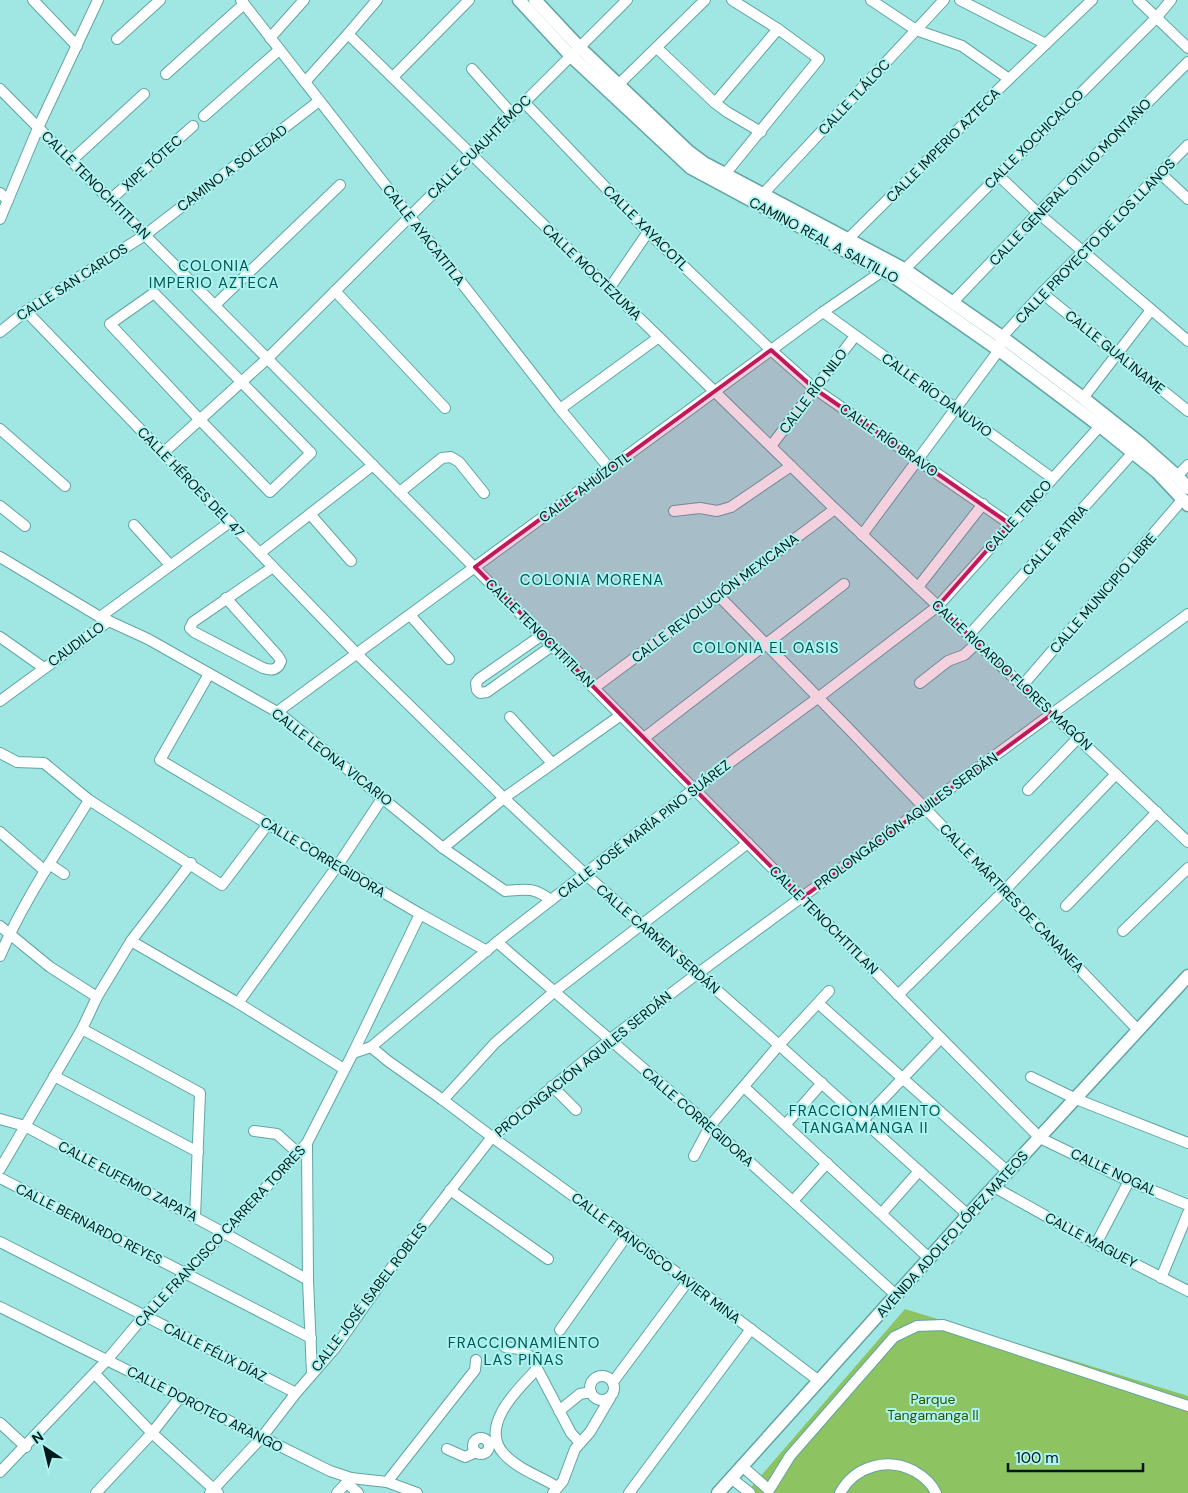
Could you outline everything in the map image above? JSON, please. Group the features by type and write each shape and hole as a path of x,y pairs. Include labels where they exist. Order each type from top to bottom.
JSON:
{"street":[{"path":"33,0 77,46"},
{"path":"0,218 38,128 98,0"},
{"path":"117,39 160,0"},
{"path":"270,38 304,0"},
{"path":"304,82 376,0"},
{"path":"393,78 469,0"},
{"name":"CAMINO REAL A SALTILLO","path":"519,0 575,51 691,168 763,194 844,243"},
{"name":"CAMINO REAL A SALTILLO","path":"535,0 575,51 618,84 688,151 721,179 952,302 1084,398 1137,449 1157,472 1186,498"},
{"name":"CALLE CUAUHTÉMOC","path":"163,453 268,358 627,0"},
{"path":"618,84 705,0"},
{"path":"721,179 762,132 819,60 778,29 732,0"},
{"path":"871,0 916,30 962,46 1009,79"},
{"name":"CALLE TLÁLOC","path":"763,194 944,0"},
{"path":"960,0 1046,44"},
{"name":"CALLE IMPERIO AZTECA","path":"844,243 1009,79 1092,0"},
{"path":"1138,0 1188,48"},
{"name":"CALLE XOCHICALCO","path":"900,274 1156,18 1171,0"},
{"path":"166,74 242,2"},
{"name":"CALLE AYACATITLA","path":"242,2 560,409 610,468"},
{"path":"715,103 778,29"},
{"name":"CALLE MOCTEZUMA","path":"348,34 835,509"},
{"path":"657,48 715,103 762,132"},
{"path":"204,116 280,50"},
{"name":"CALLE GENERAL OTILIO MONTAÑO","path":"952,302 1188,62"},
{"path":"472,69 512,114"},
{"name":"CALLE TENOCHTITLAN","path":"0,89 1040,1138"},
{"path":"72,160 144,94"},
{"name":"CAMINO A SOLEDAD","path":"145,234 319,101"},
{"name":"CALLE XAYACOTL","path":"524,102 648,232 771,350"},
{"name":"XIPE TÓTEC","path":"111,199 193,126"},
{"name":"CALLE PROYECTO DE LOS LLANOS","path":"1002,337 1042,293 1188,145"},
{"path":"998,174 1082,252 1188,341"},
{"path":"1160,174 1188,199"},
{"path":"215,305 340,185"},
{"path":"0,193 8,200"},
{"path":"609,289 648,232"},
{"name":"CALLE SAN CARLOS","path":"0,332 26,311 145,234"},
{"name":"CALLE AHUÍZOTL","path":"277,712 823,312 888,267"},
{"name":"CAMINO REAL A SALTILLO","path":"900,274 1100,426 1177,476 1186,498"},
{"path":"335,291 445,408"},
{"path":"154,293 242,382 311,453 270,492 110,324 154,293"},
{"name":"CALLE GUALINAME","path":"1042,293 1188,411"},
{"path":"1084,398 1151,310"},
{"name":"CALLE HÉROES DEL 47","path":"26,311 357,654"},
{"name":"CALLE RÍO DANUVIO","path":"823,312 1052,478"},
{"name":"CALLE RÍO NILO","path":"771,446 855,336"},
{"path":"560,409 659,337"},
{"path":"862,535 999,350 1002,337"},
{"name":"CALLE RÍO BRAVO","path":"771,350 815,389 1010,524"},
{"name":"CALLE TENCO","path":"938,606 1100,426"},
{"path":"0,429 65,486"},
{"name":"CALLE PATRIA","path":"969,635 1137,449"},
{"path":"400,492 442,458 450,457 459,462 484,493"},
{"path":"260,553 373,465"},
{"path":"1177,476 1188,465"},
{"path":"674,511 700,508 717,511 731,507 791,466"},
{"name":"CALLE MUNICIPIO LIBRE","path":"1022,686 1186,498"},
{"path":"918,587 983,504"},
{"path":"0,506 25,526"},
{"name":"CALLE RICARDO FLORES MAGÓN","path":"835,509 1188,842"},
{"name":"CALLE REVOLUCIÓN MEXICANA","path":"594,688 835,509"},
{"path":"310,514 351,561"},
{"name":"CAUDILLO","path":"0,701 44,668 170,564 230,522"},
{"path":"134,525 170,564"},
{"name":"CALLE LEONA VICARIO","path":"0,558 104,619 148,640 277,712 443,848 505,891 524,889 538,891 551,900"},
{"path":"226,598 281,660 276,669 263,668 194,632 190,628 193,622 226,598 273,567"},
{"path":"644,738 844,584"},
{"name":"CALLE MÁRTIRES DE CANANEA","path":"718,595 1005,890 1138,1030"},
{"name":"CALLE JOSÉ MARÍA PINO SUÁREZ","path":"353,1053 371,1047 497,942 551,900 694,789 819,698 938,606"},
{"name":"PROLONGACIÓN AQUILES SERDÁN","path":"450,1190 492,1137 609,1040 1188,614"},
{"path":"410,615 449,659"},
{"path":"542,635 479,679 476,683 477,690 483,693 487,692 552,646"},
{"path":"0,637 44,668"},
{"path":"920,683 948,661 964,655 977,643"},
{"name":"CALLE CARMEN SERDÁN","path":"357,654 504,798 585,874 822,1083 968,1215"},
{"name":"CALLE CORREGIDORA","path":"209,674 160,760 420,914 487,951"},
{"path":"443,848 504,798 621,715"},
{"path":"510,717 552,763"},
{"path":"1028,790 1078,738"},
{"path":"0,753 17,762 44,763 89,800 222,885 268,824"},
{"path":"898,995 1005,890 1116,774"},
{"path":"238,1003 338,865 383,797"},
{"path":"0,956 9,934 89,800"},
{"path":"1066,906 1157,812"},
{"path":"0,832 47,868 64,874"},
{"path":"443,1100 495,1044 555,991 748,843"},
{"path":"0,1169 82,1029 97,997 131,940 190,864"},
{"path":"1123,931 1188,868"},
{"name":"CALLE FRANCISCO CARRERA TORRES","path":"0,1472 95,1374 144,1316 307,1143 420,914"},
{"path":"0,926 50,967 97,997"},
{"path":"131,940 238,1003 344,1069"},
{"name":"CALLE CORREGIDORA","path":"497,942 710,1126 896,1294"},
{"name":"AVENIDA ADOLFO LÓPEZ MATEOS","path":"718,1493 896,1294 1188,976"},
{"path":"694,1156 710,1126 779,1045 830,991"},
{"path":"819,1004 1008,1172"},
{"path":"82,1029 200,1093 195,1216"},
{"path":"863,1120 940,1038"},
{"name":"CALLE FRANCISCO JAVIER MINA","path":"371,1047 388,1062 627,1235 818,1381"},
{"path":"54,1076 198,1152"},
{"path":"1031,1077 1076,1099 1188,1143"},
{"path":"786,1124 822,1083"},
{"path":"552,1086 576,1110"},
{"path":"744,1087 929,1258"},
{"name":"CALLE EUFEMIO ZAPATA","path":"0,1119 26,1126 195,1216 308,1280"},
{"path":"254,1131 277,1134 298,1153"},
{"name":"CALLE NOGAL","path":"1040,1138 1129,1181 1188,1205"},
{"path":"307,1143 308,1280 312,1374"},
{"path":"793,1201 827,1163"},
{"path":"882,1213 919,1171"},
{"name":"CALLE BERNARDO REYES","path":"0,1178 311,1338"},
{"path":"1096,1244 1129,1181"},
{"name":"CALLE MAGUEY","path":"994,1187 1096,1244 1188,1291"},
{"path":"450,1190 548,1259"},
{"name":"CALLE JOSÉ ISABEL ROBLES","path":"214,1492 335,1348 404,1250 450,1190"},
{"path":"1161,1278 1188,1214"},
{"path":"560,1330 627,1235"},
{"name":"CALLE FÉLIX DÍAZ","path":"0,1242 296,1393"},
{"path":"447,1450 465,1457 476,1452 473,1447 476,1440 484,1439 529,1472 543,1477 555,1490 563,1481 575,1449 590,1432 614,1391 613,1382 688,1281"},
{"name":"CALLE DOROTEO ARANGO","path":"0,1307 349,1480 387,1482 417,1493"},
{"path":"742,1466 771,1492 790,1456 894,1337 917,1326 942,1324 1188,1406"},
{"path":"629,1493 751,1329"},
{"path":"505,1348 519,1349 531,1357 571,1433 580,1443"},
{"path":"387,1482 475,1370 476,1360"},
{"path":"493,1444 497,1423 510,1398 537,1369"},
{"path":"95,1374 152,1433 214,1492"},
{"path":"610,1398 597,1400 590,1392 591,1384 597,1378 606,1376 613,1382"},
{"path":"559,1411 580,1394 590,1392"},
{"path":"96,1493 152,1433 180,1396"},
{"path":"0,1422 26,1447"},
{"path":"840,1493 845,1484 866,1468 885,1464 904,1466 922,1475 935,1489 936,1493"},
{"path":"731,1478 750,1493"},
{"path":"337,1493 349,1480"},
{"name":"CALLE DOROTEO ARANGO","path":"349,1480 358,1493"}],"highlighted area":[{"path":"771,350 815,389 1010,524 938,606 1052,714 802,898 475,567"}],"green space":[{"name":"Parque Tangamanga II","path":"905,1309 1188,1396 1188,1493 746,1493"}],"district":[{"name":"COLONIA IMPERIO AZTECA","path":"214,274"},
{"name":"COLONIA MORENA","path":"592,580"},
{"name":"COLONIA EL OASIS","path":"766,648"},
{"name":"FRACCIONAMIENTO TANGAMANGA II","path":"865,1120"},
{"name":"FRACCIONAMIENTO LAS PIÑAS","path":"524,1352"}]}
